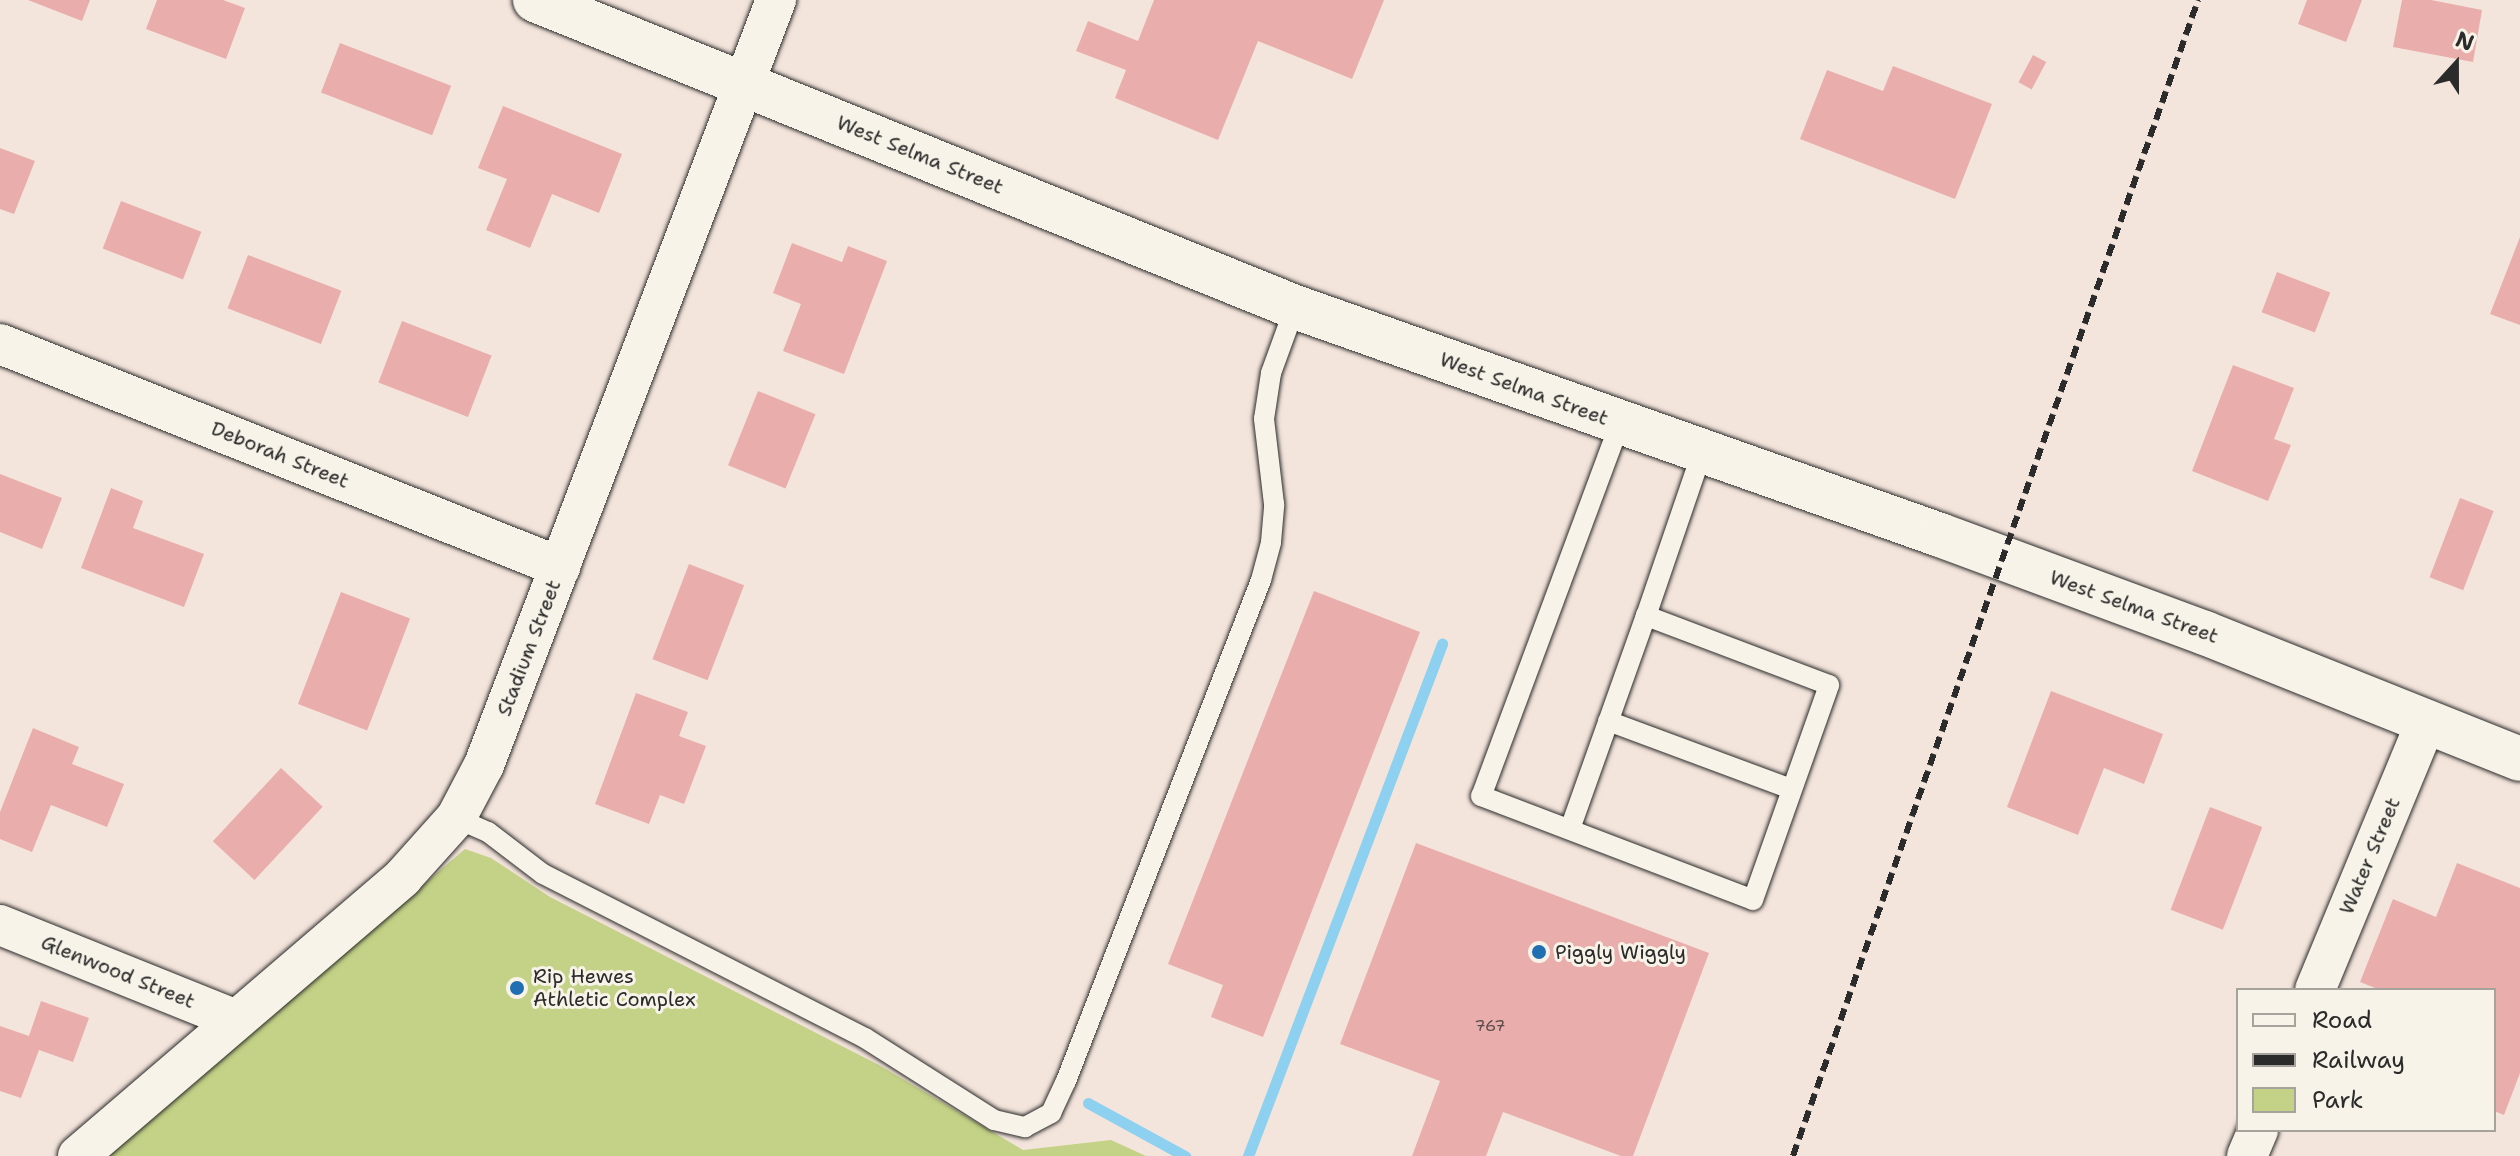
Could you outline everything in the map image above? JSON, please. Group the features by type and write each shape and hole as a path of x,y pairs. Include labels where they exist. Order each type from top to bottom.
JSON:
{"street":[{"name":"West Selma Street","path":"535,0 1295,307 2205,633 2520,759"},
{"name":"Stadium Street","path":"78,1156 403,877 456,818 484,765 776,0"},
{"name":"Deborah Street","path":"0,344 560,567"},
{"name":"Water Street","path":"2316,988 2426,722"},
{"name":"Glenwood Street","path":"0,925 236,1020"},
{"path":"2247,1156 2257,1132"}],"lane":[{"path":"456,818 488,832 543,874 865,1038 994,1120 1025,1127 1051,1113 1261,580 1271,542 1274,504 1264,419 1271,373 1295,307"},
{"path":"1620,423 1481,796 1753,900 1829,685 1646,616"},
{"path":"1570,829 1702,452"},
{"path":"1608,721 1791,789"}],"green space":[{"name":"Rip Hewes Athletic Complex","path":"465,849 491,858 550,897 879,1065 1023,1150 1111,1140 1146,1156 107,1156"}],"building":[{"path":"28,0 90,0 82,21"},
{"path":"157,0 223,0 245,8 226,59 146,29"},
{"path":"1154,0 1384,0 1352,79 1258,41 1218,140 1115,98 1126,70 1076,51 1088,21 1138,41"},
{"path":"2307,0 2362,0 2346,42 2298,24"},
{"path":"2402,0 2431,0 2482,10 2473,62 2393,47"},
{"path":"340,43 451,86 432,135 321,92"},
{"path":"2033,55 2046,62 2032,89 2018,82"},
{"path":"1893,66 1992,104 1955,199 1800,139 1827,70 1883,91"},
{"path":"503,106 622,154 599,213 552,194 530,248 486,230 507,179 478,168"},
{"path":"0,148 35,161 14,214 0,209"},
{"path":"121,201 201,232 183,279 103,249"},
{"path":"2520,237 2520,325 2490,314"},
{"path":"792,243 842,262 848,246 887,261 844,374 783,351 801,304 773,293"},
{"path":"248,255 341,291 321,344 228,308"},
{"path":"2277,272 2330,292 2315,333 2262,312"},
{"path":"402,321 492,355 468,417 378,383"},
{"path":"2233,365 2294,388 2274,439 2291,445 2268,501 2192,471"},
{"path":"758,391 815,414 786,488 728,465"},
{"path":"0,474 62,498 42,549 0,532"},
{"path":"111,488 143,501 133,528 204,554 184,607 81,568"},
{"path":"2460,498 2494,511 2463,590 2430,577"},
{"path":"689,564 744,585 708,680 652,659"},
{"path":"1314,591 1420,632 1263,1037 1211,1017 1223,985 1168,964"},
{"path":"341,592 410,619 367,731 298,704"},
{"path":"2051,691 2163,734 2144,784 2104,768 2078,835 2007,807"},
{"path":"636,693 688,712 679,736 706,746 684,804 660,795 649,824 595,804"},
{"path":"33,728 79,747 72,764 124,784 107,827 51,805 32,852 0,839 0,812"},
{"path":"281,768 323,807 254,880 213,841"},
{"path":"2210,807 2262,827 2223,930 2171,910"},
{"path":"1416,843 1709,953 1633,1156 1621,1156 1503,1112 1486,1156 1412,1156 1440,1081 1340,1044"},
{"path":"2457,863 2520,888 2520,1073 2504,1115 2496,1112 2496,988 2375,988 2360,982 2393,899 2436,917"},
{"path":"41,1001 89,1018 73,1062 39,1050 21,1098 0,1091 0,1026 29,1036"}],"waterway":[{"path":"1248,1156 1442,644"},
{"path":"1088,1103 1185,1156"}],"railway":[{"path":"1793,1156 2198,0"}],"place":[{"name":"Piggly Wiggly","path":"1539,952"},
{"name":"Rip Hewes Athletic Complex","path":"517,988"}]}
